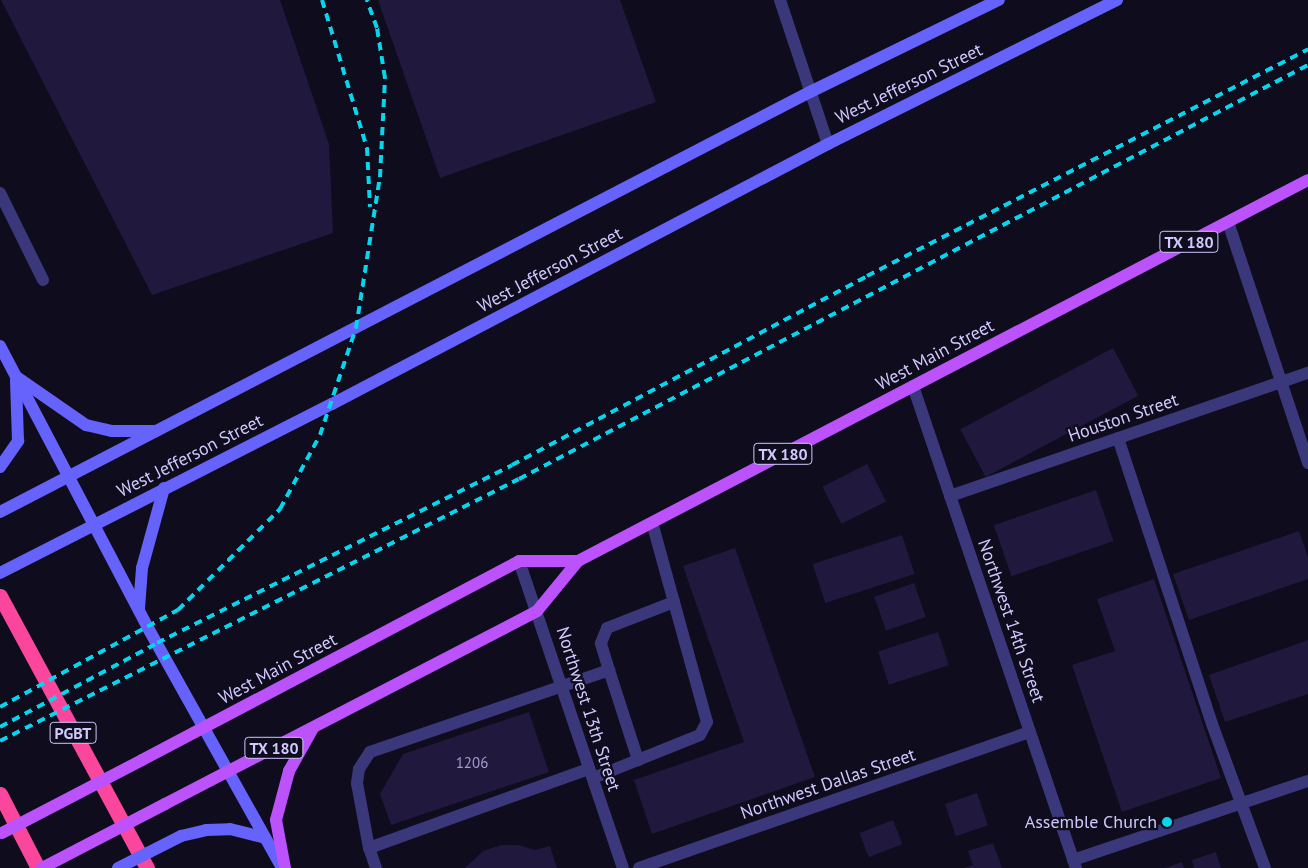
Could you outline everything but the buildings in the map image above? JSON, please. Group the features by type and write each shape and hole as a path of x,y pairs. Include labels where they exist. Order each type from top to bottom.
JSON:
{"highway":[{"name":"PGBT","path":"0,596 147,868"},
{"path":"0,794 40,868"}],"main road":[{"name":"West Jefferson Street","path":"0,512 810,92 999,0"},
{"name":"West Jefferson Street","path":"0,573 828,144 1116,0"},
{"name":"West Main Street","path":"40,868 537,612 578,561 1308,180"},
{"path":"0,346 139,608 265,838 284,868"},
{"path":"16,377 86,424 112,431 158,431"},
{"path":"0,467 18,441 16,377"},
{"path":"139,608 142,568 164,488"},
{"name":"West Main Street","path":"1,834 518,561 578,561"},
{"path":"284,868 276,820 289,771 312,728"},
{"path":"118,868 181,836 206,830 230,830 265,838"}],"street":[{"path":"780,0 828,144"},
{"path":"0,193 43,280"},
{"path":"1228,222 1308,463"},
{"name":"Houston Street","path":"950,496 1308,373"},
{"name":"Northwest 14th Street","path":"913,386 1074,864"},
{"path":"1118,438 1206,706 1265,868"},
{"path":"369,848 638,760 700,735 707,722 652,523"},
{"name":"Northwest 13th Street","path":"518,561 537,612 622,868"},
{"path":"638,760 601,644 607,628 674,602"},
{"path":"376,868 369,848 357,783 360,769 370,752 561,684 609,670"},
{"name":"Northwest Dallas Street","path":"638,868 1030,732"},
{"path":"1074,864 1308,781"}],"railway":[{"path":"322,0 367,148 370,207"},
{"path":"0,707 178,610 280,509 320,435 356,328 380,177 385,78 377,28 367,0"},
{"path":"0,727 157,643 512,465 867,276 1308,49"},
{"path":"0,741 519,479 1308,65"}],"place":[{"name":"Assemble Church","path":"1167,822"}]}
